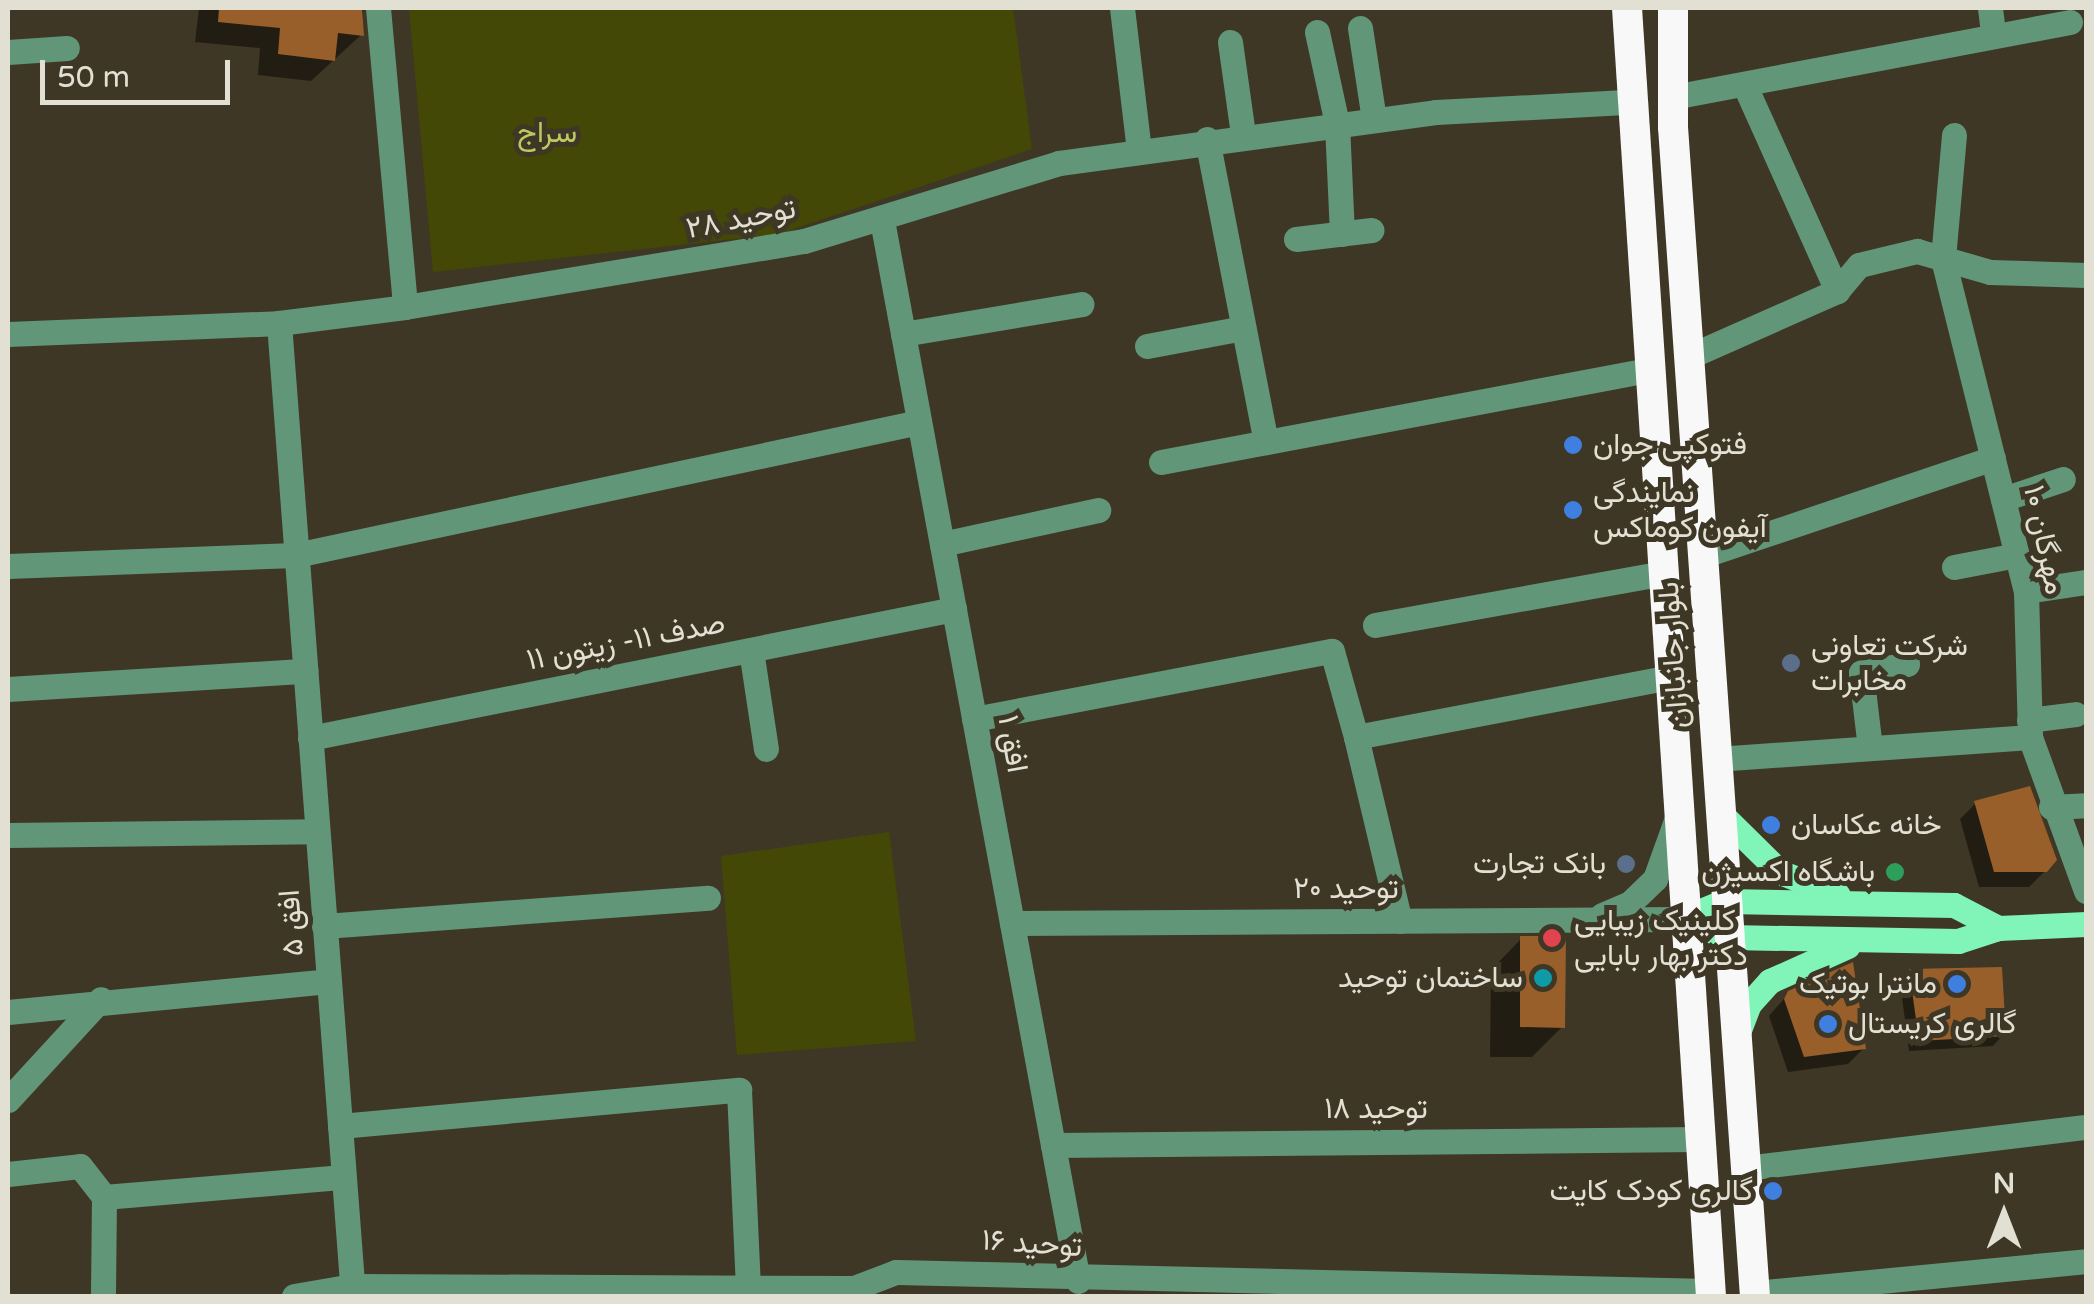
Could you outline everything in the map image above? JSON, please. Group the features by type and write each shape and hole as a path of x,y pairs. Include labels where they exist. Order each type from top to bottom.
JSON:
{"highway":[{"name":"بلوار جانبازان","path":"1627,8 1630,102 1670,677 1681,920 1710,1294"},
{"name":"بلوار جانبازان","path":"1673,8 1673,97 1688,357 1755,1295"}],"main road":[{"path":"1719,812 1780,872 1867,904"},
{"path":"1681,920 1726,901 1954,906 1998,928"},
{"path":"1681,920 1728,937 1958,941 1998,928 2086,924"},
{"path":"1735,1039 1749,1004 1770,981 1866,939"}],"street":[{"path":"378,8 404,306"},
{"path":"1122,8 1140,150"},
{"path":"1673,97 1745,86 1992,20 2070,22"},
{"path":"1360,28 1374,120"},
{"path":"1317,32 1337,124 1342,234"},
{"path":"1230,42 1242,135"},
{"path":"8,52 67,48"},
{"path":"1745,86 1837,290"},
{"name":"توحید ۲۸","path":"8,334 279,323 404,306 700,262 882,220 1058,164 1140,150 1374,120 1630,102"},
{"name":"مهرگان ۱۰","path":"1954,135 1944,258 2026,592 2030,728 2051,807 2086,891"},
{"path":"1207,140 1266,442"},
{"name":"افق ۱","path":"882,220 1078,1280"},
{"path":"1296,239 1371,230"},
{"path":"1688,357 1837,290 1858,265 1917,250 1990,272 2086,276"},
{"path":"903,334 1082,304"},
{"path":"279,323 296,555"},
{"path":"1146,346 1242,328"},
{"path":"1161,462 1650,370"},
{"path":"8,566 296,555 919,422"},
{"path":"1702,556 1993,458"},
{"path":"2003,499 2063,479"},
{"path":"942,544 1098,510"},
{"name":"افق ۵","path":"296,555 352,1292"},
{"path":"1954,567 2017,555"},
{"path":"1375,625 1663,573"},
{"path":"2026,592 2086,582"},
{"name":"صدف ۱۱- زیتون ۱۱","path":"310,738 954,609"},
{"path":"751,650 766,749"},
{"path":"974,718 1332,651 1400,921"},
{"path":"1870,748 1861,673 1907,664"},
{"path":"8,690 305,671"},
{"path":"1356,737 1670,677"},
{"path":"1716,759 1870,748 2030,728 2076,714"},
{"path":"2051,807 2086,804"},
{"path":"1586,920 1630,904 1655,880 1676,818"},
{"path":"8,835 317,832"},
{"path":"324,926 708,898"},
{"name":"توحید ۲۰","path":"1012,923 1681,920"},
{"path":"8,1012 101,998 329,981"},
{"path":"8,1100 101,998"},
{"path":"340,1126 739,1090 748,1288"},
{"path":"1745,1168 2086,1127"},
{"name":"توحید ۱۸","path":"1053,1144 1699,1139"},
{"path":"8,1174 80,1166 104,1197 102,1296"},
{"path":"104,1197 344,1177"},
{"path":"1755,1295 2086,1261"},
{"name":"توحید ۱۶","path":"294,1296 748,1288 854,1292 896,1272 1078,1280 1710,1294"}],"green space":[{"name":"سراج","path":"409,8 1013,8 1032,149 779,234 433,272"},
{"path":"889,832 916,1041 737,1055 721,856"}],"building":[{"path":"219,8 362,8 364,36 338,33 335,61 278,54 280,28 218,22"},
{"path":"2030,786 2057,860 2047,872 1994,872 1974,801"},
{"name":"ساختمان توحید","path":"1520,936 1566,936 1565,1028 1520,1027"},
{"name":"گالری کریستال","path":"1853,962 1866,1049 1804,1057 1784,999 1788,991"},
{"path":"2002,967 2006,1036 1919,1041 1909,969"}],"place":[{"name":"فتوکپی جوان","path":"1573,445"},
{"name":"نمایندگی آیفون کوماکس","path":"1573,510"},
{"name":"شرکت تعاونی مخابرات","path":"1791,663"},
{"name":"خانه عکاسان","path":"1771,825"},
{"name":"بانک تجارت","path":"1626,864"},
{"name":"باشگاه اکسیژن","path":"1895,872"},
{"name":"کلینیک زیبایی دکتر بهار بابایی","path":"1552,938"},
{"name":"ساختمان توحید","path":"1543,978"},
{"name":"مانترا بوتیک","path":"1957,984"},
{"name":"گالری کریستال","path":"1828,1024"},
{"name":"گالری کودک کایت","path":"1773,1191"}]}
